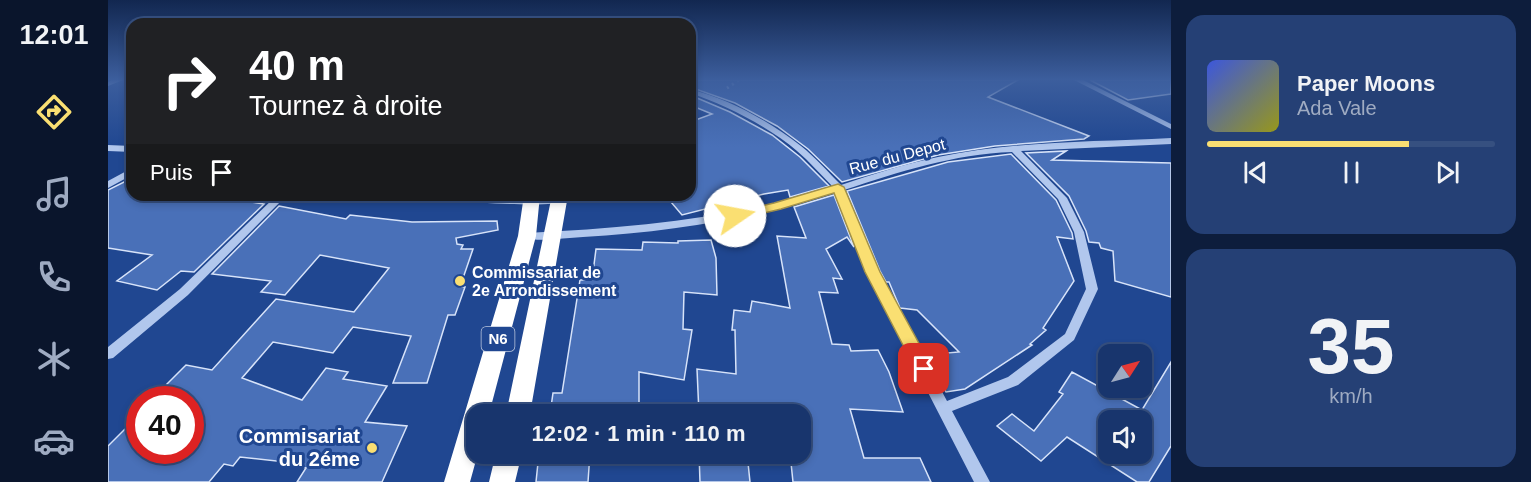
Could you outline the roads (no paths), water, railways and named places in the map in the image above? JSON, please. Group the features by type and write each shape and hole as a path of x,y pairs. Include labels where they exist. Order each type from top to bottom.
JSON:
{"highway":[{"name":"N6","path":"457,482 527,236 531,201"},
{"name":"N6","path":"520,404 554,235 559,201"},
{"path":"502,482 506,464"}],"street":[{"path":"721,102 771,128 800,149 838,187 872,272 982,482"},
{"path":"1123,102 1171,127"},
{"name":"Rue du Depot","path":"527,236 641,230 714,220 777,207 893,171 962,155 1171,141"},
{"path":"108,148 126,149"},
{"path":"945,408 1013,381 1070,338 1092,289 1079,232 1062,198 1015,150"},
{"path":"108,185 126,174"},
{"path":"108,354 184,292 276,201"}],"place":[{"name":"Commissariat de 2e Arrondissement","path":"460,281"},
{"name":"Commisariat du 2éme","path":"372,448"}]}
